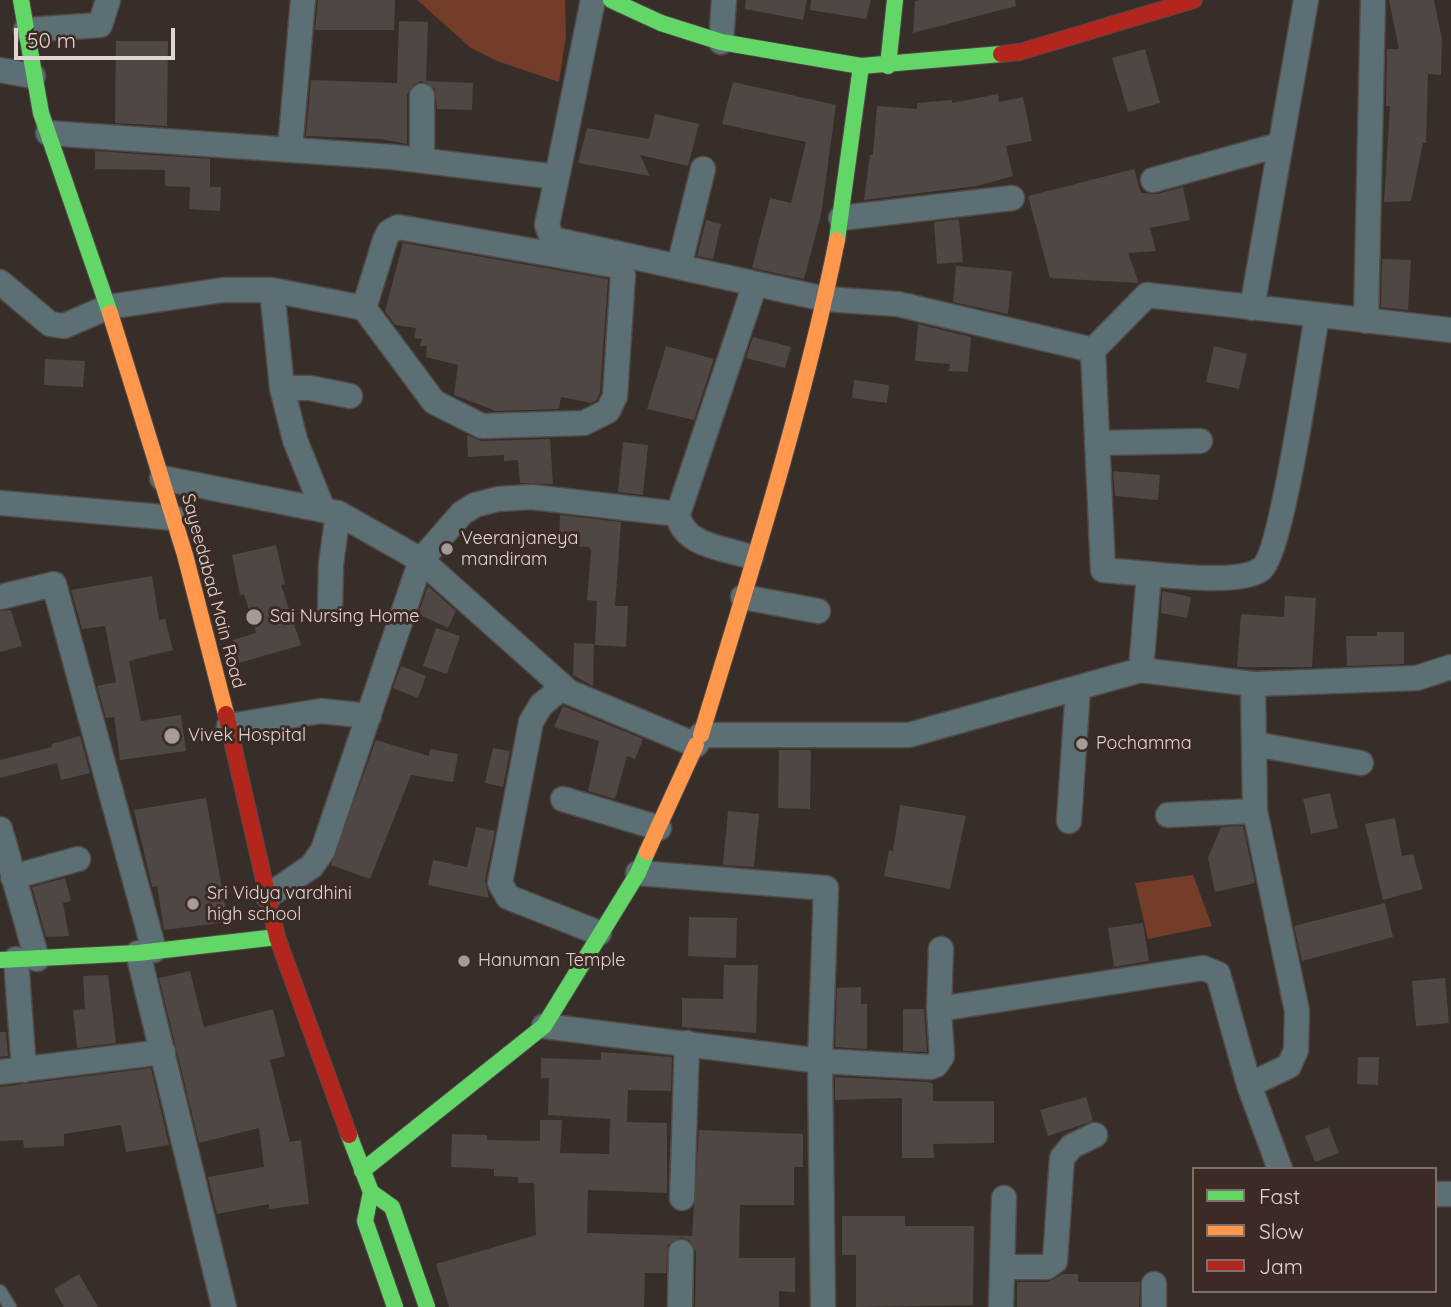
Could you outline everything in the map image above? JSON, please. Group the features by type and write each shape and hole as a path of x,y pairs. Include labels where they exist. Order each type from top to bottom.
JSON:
{"main road":[{"name":"Sayeedabad Main Road","path":"21,0 33,76 48,133 108,307 174,518 229,726 277,937 362,1171 371,1192 393,1207 428,1307"},
{"path":"611,0 661,23 721,42 861,66 888,66 1020,52 1194,0"},
{"path":"888,66 895,0"},
{"path":"362,1171 544,1026 638,873 659,828 698,740 743,597 751,557 825,299 841,218 861,66"},
{"path":"18,959 146,951 277,937"},
{"path":"371,1192 365,1221 395,1307"}],"street":[{"path":"26,30 100,25 108,0"},
{"path":"290,149 303,0"},
{"path":"550,246 547,225 593,0"},
{"path":"721,42 724,0"},
{"path":"1252,308 1306,0"},
{"path":"1366,321 1373,0"},
{"path":"0,70 33,76"},
{"path":"422,96 422,160"},
{"path":"48,133 422,160 557,177"},
{"path":"1153,180 1279,145"},
{"path":"679,266 703,169"},
{"path":"841,218 1012,198"},
{"path":"364,308 385,240 389,232 398,227 679,266 825,299 898,304 1093,350"},
{"path":"0,282 50,324 64,326 108,307 223,290 272,290 364,308 434,402 464,419 482,426 584,423 608,411 615,396 623,275 618,266 550,246"},
{"path":"751,557 688,537 680,527 678,514 755,284"},
{"path":"272,290 282,388 295,440 330,510 330,609"},
{"path":"1317,316 1280,523 1269,561 1260,570 1238,576 1103,570 1093,350 1147,295 1451,330"},
{"path":"282,388 310,388 350,396"},
{"path":"1097,443 1200,441"},
{"path":"162,478 330,510 421,559 563,687 698,740 909,734 1140,670 1252,684 1417,678 1451,667"},
{"path":"268,896 312,866 323,850 421,559 463,513 475,505 498,499 532,496 678,514"},
{"path":"0,503 174,518"},
{"path":"1140,670 1149,574"},
{"path":"0,597 54,584 146,951 163,1052 224,1307"},
{"path":"743,597 818,611"},
{"path":"1250,1085 1279,1072 1294,1060 1297,1010 1255,811 1252,684"},
{"path":"563,687 541,705 531,722 500,883 508,897 599,933"},
{"path":"1069,821 1078,688"},
{"path":"229,726 321,711 369,716"},
{"path":"1254,744 1362,763"},
{"path":"563,799 659,828"},
{"path":"1168,815 1255,811"},
{"path":"0,829 13,877 18,959 12,1071 163,1052"},
{"path":"13,877 78,859"},
{"path":"638,873 826,888 820,1061 823,1307"},
{"path":"544,1026 820,1061 936,1065 942,1056 939,1009 941,949"},
{"path":"939,1009 1203,968 1218,974 1250,1085 1279,1167"},
{"path":"682,1198 687,1043"},
{"path":"1002,1267 1046,1267 1055,1261 1058,1256 1062,1158 1072,1146 1096,1135"},
{"path":"1001,1307 1004,1198"},
{"path":"680,1307 681,1252"}],"lane":[{"path":"0,1291 10,1307"}],"shaded area":[{"path":"417,0 565,0 566,36 559,82 497,61 471,48"},
{"path":"1193,875 1212,926 1148,939 1135,883"}],"building":[{"path":"318,0 395,0 394,30 315,30"},
{"path":"746,0 807,0 803,20 745,9"},
{"path":"811,0 871,0 866,19 810,10"},
{"path":"1015,0 1016,6 913,33 915,1"},
{"path":"1389,0 1434,0 1442,39 1441,75 1428,74 1426,143 1423,143 1411,201 1384,202 1390,106 1386,106 1387,49 1399,49"},
{"path":"399,21 428,22 426,81 473,83 472,110 437,109 435,89 421,81 414,84 407,95 407,144 381,139 306,136 311,80 397,83"},
{"path":"116,41 168,41 167,126 115,123"},
{"path":"1145,49 1160,103 1128,112 1112,58"},
{"path":"733,82 836,105 821,215 804,279 752,268 770,198 791,203 806,142 722,124"},
{"path":"998,94 999,102 1023,97 1032,141 1006,146 1013,176 977,186 864,200 870,155 873,155 877,106 917,109 917,103 952,100 952,103"},
{"path":"655,114 699,124 688,166 640,155 650,176 578,163 587,128 649,139"},
{"path":"95,151 210,159 210,187 221,187 220,211 189,209 190,187 165,186 165,170 95,169"},
{"path":"1134,169 1141,193 1157,194 1183,187 1190,220 1150,228 1156,251 1128,253 1139,283 1050,278 1028,196"},
{"path":"959,219 963,262 937,264 934,222"},
{"path":"706,220 721,224 713,259 697,256"},
{"path":"403,243 608,279 600,392 597,400 591,403 561,397 559,409 496,411 454,395 458,365 426,357 427,346 420,346 422,339 414,338 416,328 395,325 385,311"},
{"path":"1382,259 1411,260 1408,310 1381,307"},
{"path":"956,266 1012,271 1008,314 953,302"},
{"path":"918,324 971,337 968,372 949,371 950,364 915,361"},
{"path":"753,337 791,347 785,368 746,358"},
{"path":"666,346 714,359 694,420 647,409"},
{"path":"1214,346 1247,354 1239,389 1206,382"},
{"path":"45,359 85,361 83,387 44,385"},
{"path":"854,380 889,385 887,403 852,398"},
{"path":"467,435 482,441 550,439 553,484 520,483 518,460 504,461 504,455 468,457"},
{"path":"623,442 648,445 643,495 618,492"},
{"path":"1113,471 1160,475 1158,500 1115,496"},
{"path":"560,515 621,522 615,606 628,606 626,647 595,645 597,601 587,600 591,551 589,547 559,545"},
{"path":"276,545 285,584 281,585 301,645 239,663 233,640 256,633 244,594 240,595 232,555"},
{"path":"152,576 159,620 165,619 173,650 129,661 141,721 181,715 186,751 120,760 114,717 106,718 97,686 116,682 105,626 82,629 71,590"},
{"path":"428,586 456,611 448,628 418,614"},
{"path":"1162,591 1191,597 1187,618 1161,613"},
{"path":"1285,596 1316,598 1312,667 1237,667 1241,614 1284,617"},
{"path":"11,610 22,646 0,652 0,611"},
{"path":"436,628 460,636 447,674 423,666"},
{"path":"1377,632 1404,632 1404,664 1347,666 1346,636 1377,636"},
{"path":"574,643 594,644 593,686 573,675"},
{"path":"401,666 426,676 418,698 393,688"},
{"path":"563,706 643,739 635,759 627,756 615,799 588,791 599,741 554,727"},
{"path":"80,736 90,773 61,780 57,763 0,778 0,760 52,747 52,744"},
{"path":"376,740 429,756 430,749 458,754 453,782 411,775 370,879 331,865"},
{"path":"493,748 510,751 503,787 485,783"},
{"path":"779,750 811,750 810,809 778,808"},
{"path":"1330,793 1338,828 1311,834 1303,799"},
{"path":"206,798 228,922 164,930 157,886 152,887 134,810"},
{"path":"900,805 966,816 950,889 884,876 889,850 893,851"},
{"path":"728,811 759,814 754,867 723,865"},
{"path":"1395,818 1402,856 1413,854 1423,889 1383,900 1365,824"},
{"path":"1243,826 1255,883 1215,892 1208,858 1221,827"},
{"path":"476,827 495,831 485,880 489,898 428,885 433,860 467,867"},
{"path":"65,878 71,901 63,903 69,936 46,937 32,887"},
{"path":"1385,903 1393,937 1302,961 1294,926"},
{"path":"689,917 737,918 736,958 688,956"},
{"path":"1143,923 1149,961 1114,967 1108,928"},
{"path":"724,965 758,965 756,1033 682,1027 682,998 723,999"},
{"path":"190,971 204,1027 273,1009 285,1056 270,1060 290,1142 301,1140 309,1204 269,1209 269,1204 217,1214 208,1177 264,1167 259,1128 199,1143 159,978"},
{"path":"108,975 116,1043 77,1048 73,1010 85,1009 83,976"},
{"path":"1445,978 1449,1023 1416,1026 1412,981"},
{"path":"861,987 861,1004 867,1004 867,1049 835,1047 837,988"},
{"path":"903,1009 924,1009 927,1052 903,1051"},
{"path":"0,1032 6,1032 8,1056 0,1057"},
{"path":"601,1052 672,1057 671,1091 628,1090 627,1122 667,1123 667,1193 588,1190 587,1233 692,1236 699,1130 803,1134 803,1167 794,1167 794,1205 740,1205 739,1258 795,1258 795,1292 779,1291 779,1307 695,1307 696,1252 689,1240 681,1237 668,1245 666,1273 645,1273 644,1307 449,1307 436,1264 536,1235 534,1183 518,1183 518,1177 494,1176 494,1169 451,1167 452,1134 487,1135 487,1140 540,1141 540,1120 562,1120 560,1153 609,1154 610,1119 548,1115 549,1078 541,1078 541,1058 601,1060"},
{"path":"1358,1057 1379,1057 1378,1085 1357,1084"},
{"path":"151,1068 169,1145 126,1152 121,1125 64,1134 64,1146 24,1148 23,1140 0,1141 0,1087"},
{"path":"835,1077 928,1082 933,1084 933,1101 994,1101 994,1143 933,1144 934,1158 902,1158 902,1098 835,1100"},
{"path":"1086,1097 1093,1121 1048,1136 1040,1110"},
{"path":"1329,1127 1339,1153 1315,1162 1305,1136"},
{"path":"842,1216 905,1216 905,1226 974,1226 973,1305 856,1307 856,1255 842,1255"},
{"path":"79,1274 98,1307 64,1307 54,1289"},
{"path":"1063,1274 1078,1274 1078,1282 1140,1282 1139,1307 1017,1307 1017,1282 1048,1282"}],"traffic: fast":[{"path":"21,0 41,113 110,313"},
{"path":"611,0 661,23 721,42 861,66 1001,54"},
{"path":"888,66 895,0"},
{"path":"837,240 861,66"},
{"path":"362,1171 544,1026 638,873 647,852"},
{"path":"0,960 138,953 277,937"},
{"path":"349,1135 371,1192 392,1207 427,1307"},
{"path":"371,1192 365,1221 395,1307"}],"traffic: slow":[{"path":"701,735 792,427 837,240"},
{"path":"110,313 185,555 226,714"},
{"path":"647,852 696,745"}],"traffic: jam":[{"path":"1001,54 1020,52 1194,0"},
{"path":"226,714 277,937 349,1135"}],"place":[{"name":"Veeranjaneya mandiram","path":"447,549"},
{"name":"Sai Nursing Home","path":"254,617"},
{"name":"Vivek Hospital","path":"172,736"},
{"name":"Pochamma","path":"1082,744"},
{"name":"Sri Vidya vardhini high school","path":"193,904"},
{"name":"Hanuman Temple","path":"464,961"}]}
